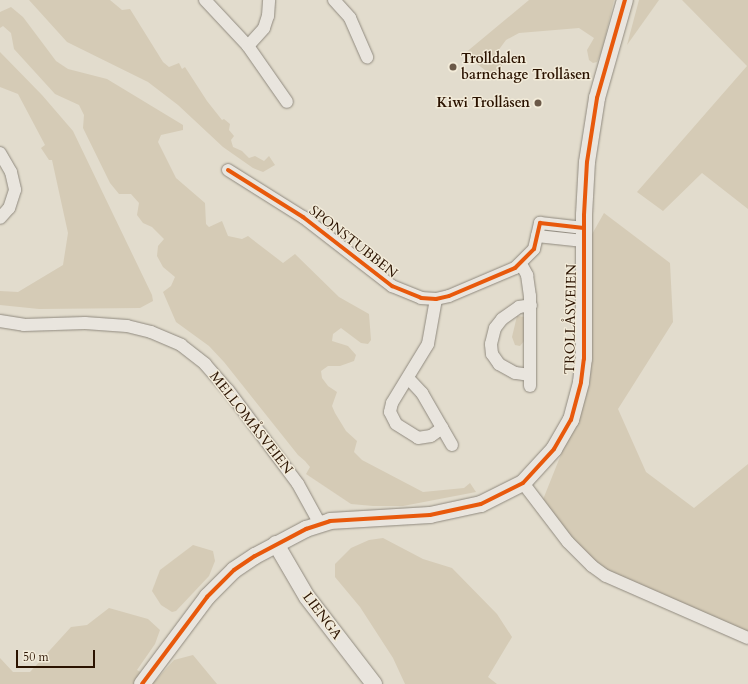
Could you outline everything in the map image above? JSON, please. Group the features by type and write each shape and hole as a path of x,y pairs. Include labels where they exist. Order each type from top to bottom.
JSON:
{"street":[{"path":"204,0 248,46 287,102"},
{"path":"248,46 264,28 268,16 269,0"},
{"path":"334,0 350,18 367,57"},
{"name":"TROLLÅSVEIEN","path":"142,684 218,584 246,561 276,544 320,524 341,519 430,515 457,511 492,500 523,483 542,465 561,439 571,420 579,395 584,359 584,234 586,180 594,117 625,0"},
{"path":"0,154 11,172 15,190 9,208 0,218"},
{"name":"SPONSTUBBEN","path":"228,170 303,217 392,286 413,296 436,299 494,279 521,264 534,249 540,224 584,234"},
{"path":"537,236 584,234"},
{"path":"521,264 528,280 531,305 530,380 499,364 492,354 491,344 495,328 502,319 519,307 531,305"},
{"path":"436,299 428,344 391,407 393,421 407,433 418,438 431,436 442,428"},
{"name":"MELLOMÅSVEIEN","path":"0,321 24,325 85,323 127,326 151,332 181,345 205,364 228,390 298,484 320,524"},
{"path":"408,378 422,393 452,445"},
{"path":"523,483 568,542 592,566 606,576 748,638"},
{"name":"LIENGA","path":"276,544 304,592 374,684"}],"shaded area":[{"path":"29,0 110,0 122,10 130,9 163,62 169,67 179,63 182,69 185,67 207,101 222,120 224,119 230,124 229,130 234,136 231,140 233,147 242,151 249,158 255,156 264,161 269,156 275,165 263,172 253,168 223,147 178,105 148,82 67,42"},
{"path":"529,0 614,0 602,51 597,62 593,63 589,60 587,50 594,38 579,28 519,33 506,40 492,59 499,61 502,65 498,80 464,54"},
{"path":"639,0 659,0 627,45"},
{"path":"682,0 748,0 748,209 702,173 663,211 637,192 747,66"},
{"path":"11,7 23,17 56,61 68,69 107,79 183,125 183,130 161,135 158,142 176,178 205,203 206,224 209,227 222,221 228,236 242,239 248,236 283,263 295,254 339,297 369,314 371,340 368,344 361,343 341,328 333,334 332,341 348,346 356,355 354,361 340,366 328,366 321,371 322,378 328,386 337,392 332,406 335,413 346,431 357,441 354,452 362,460 423,492 464,488 470,483 476,492 403,506 351,504 306,474 310,467 298,455 224,362 209,346 176,322 163,292 171,286 175,277 163,267 157,256 158,246 164,239 152,227 143,223 137,215 139,203 131,194 119,194 110,183 83,128 84,115 79,105 55,94 14,49 11,33 3,26 0,28 0,12"},
{"path":"0,52 42,95 73,131 152,295 153,301 140,308 39,309 0,305 0,291 18,292 63,265 68,233 52,160 49,160 41,148 45,145 18,94 0,87"},
{"path":"604,213 670,263 673,322 618,409 646,472 694,508 748,464 748,638 655,600 585,559 542,502 588,387 587,243"},
{"path":"517,316 526,317 525,340 520,346 515,345 512,337"},
{"path":"383,538 423,559 452,568 497,614 512,637 488,677 497,684 405,684 393,658 360,607 335,577 335,564 351,548 369,540"},
{"path":"193,545 213,551 215,561 209,576 176,611 172,612 161,605 152,591 160,570"},
{"path":"109,608 148,619 160,630 155,644 137,670 155,681 174,660 193,655 217,684 0,684 0,658 13,672 30,672 71,627 87,625"}],"cycle path":[{"path":"142,684 207,597 234,570 255,556 306,529 330,521 430,515 481,504 523,483 554,449 571,420 581,382 584,359 584,215 587,162 597,98 625,0"},
{"path":"228,170 303,217 392,286 421,298 436,299 449,296 515,268 534,249 540,223 584,228"}],"place":[{"name":"Trolldalen barnehage Trollåsen","path":"453,67"},
{"name":"Kiwi Trollåsen","path":"538,103"}]}
